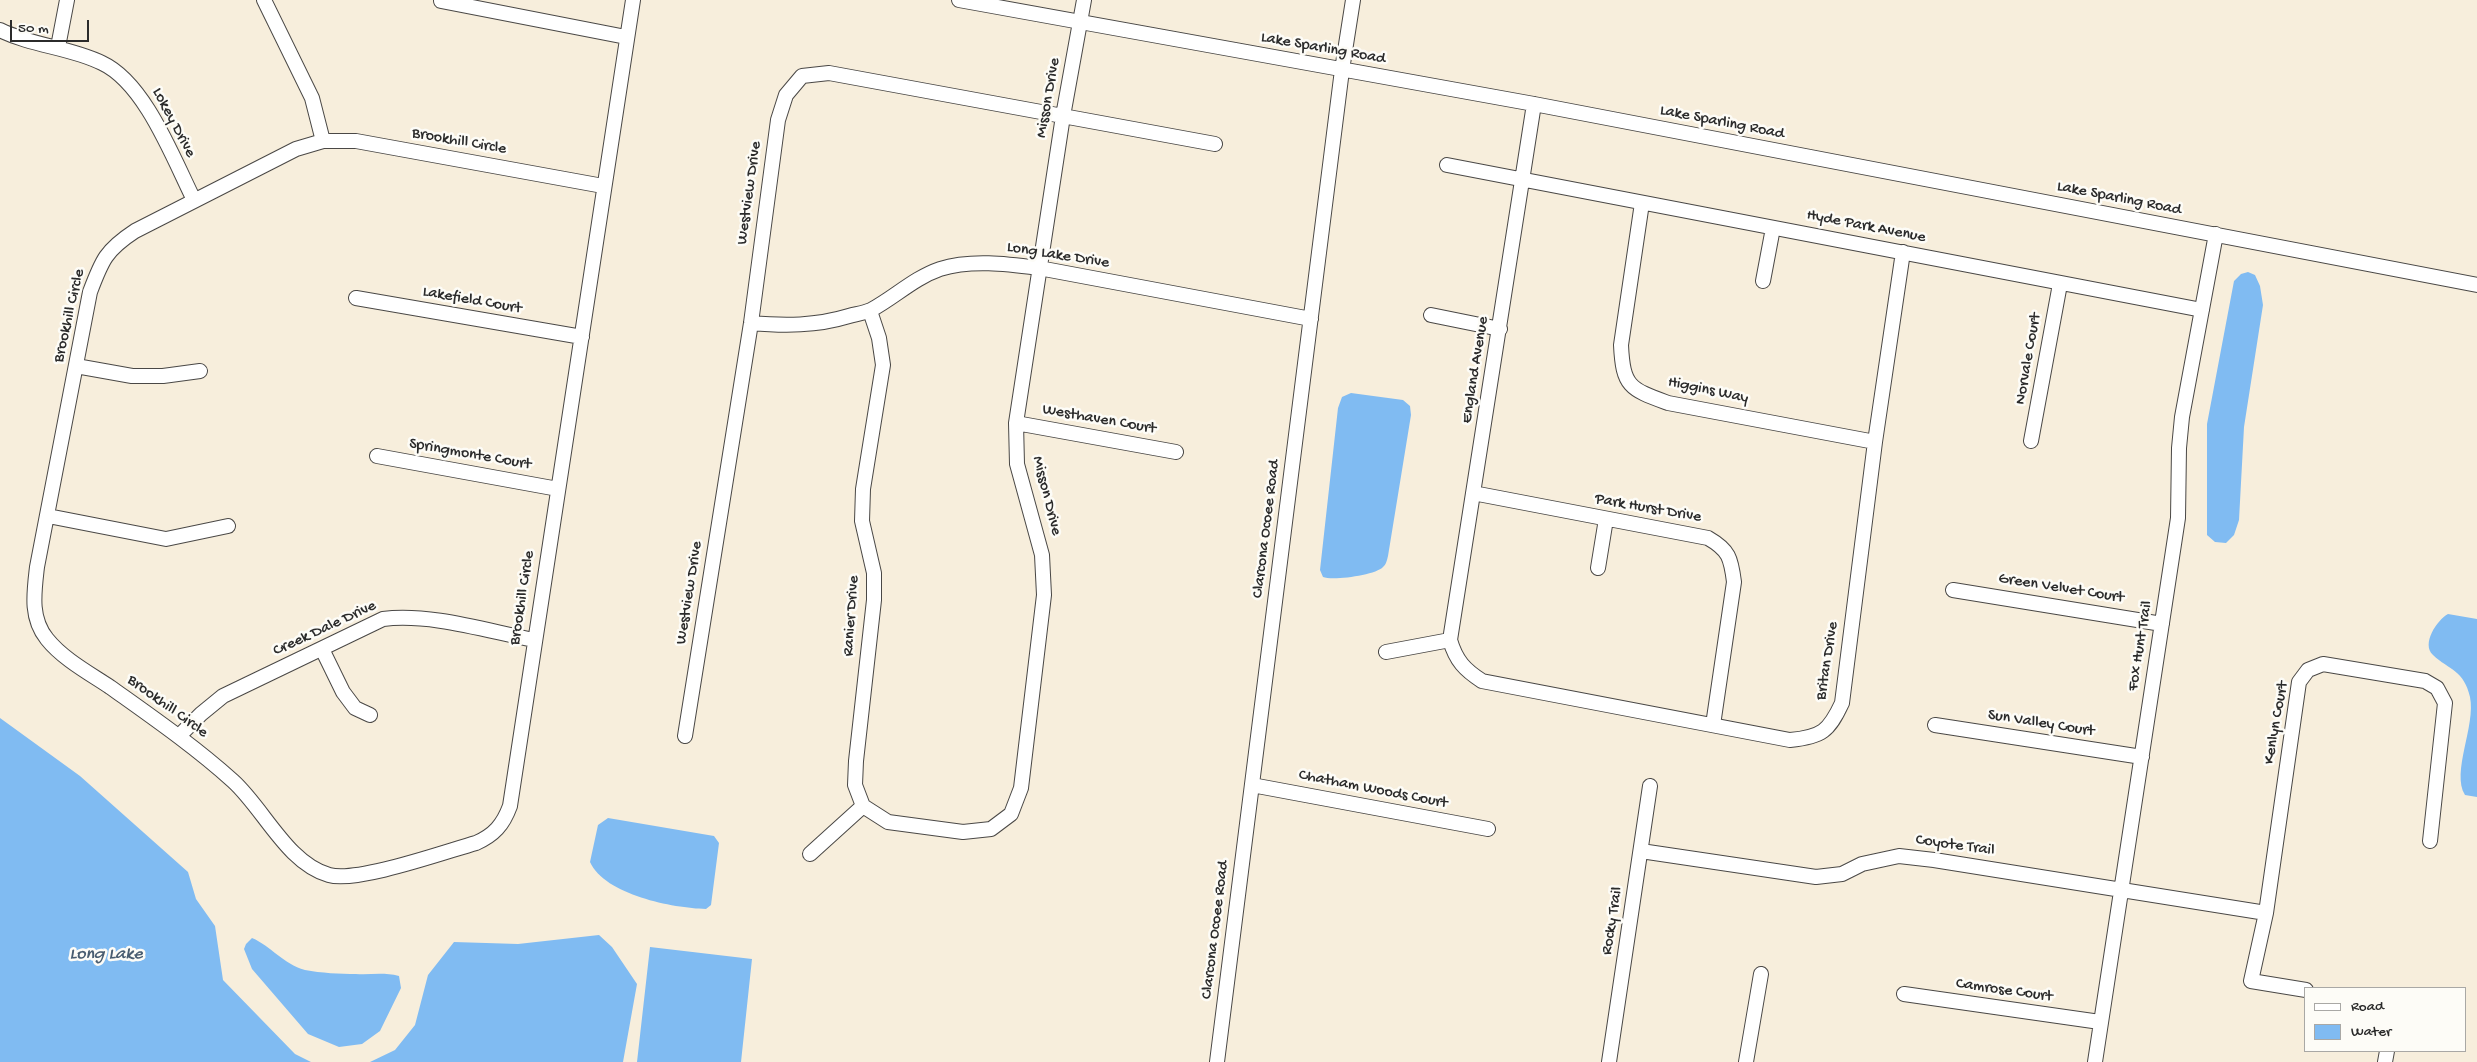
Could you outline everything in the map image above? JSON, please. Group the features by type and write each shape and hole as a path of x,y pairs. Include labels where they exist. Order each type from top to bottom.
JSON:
{"street":[{"path":"58,47 67,0"},
{"path":"264,0 312,98 323,141"},
{"name":"Brookhill Circle","path":"604,186 356,141 323,141 296,149 194,200 115,244 101,262 90,292 48,516 34,593 35,620 47,639 67,657 179,736 236,784 304,863 329,875 353,877 476,844 491,836 505,821 510,806 633,0"},
{"name":"Lake Sparling Road","path":"959,0 1534,104 2477,285"},
{"name":"Misson Drive","path":"863,806 888,822 963,832 990,829 1011,814 1018,797 1022,779 1044,596 1042,555 1017,464 1016,423 1063,116 1084,0"},
{"name":"Clarcona Ocoee Road","path":"1217,1062 1342,70 1353,0"},
{"path":"441,1 626,37"},
{"name":"Lokey Drive","path":"0,30 16,38 58,47 103,63 133,86 194,200"},
{"name":"Westview Drive","path":"685,736 751,323 778,120 786,95 802,76 829,73 1215,144"},
{"name":"England Avenue","path":"1450,640 1524,178 1534,104"},
{"name":"Hyde Park Avenue","path":"1447,164 2202,310"},
{"name":"Higgins Way","path":"1642,202 1621,345 1622,368 1630,385 1645,394 1668,403 1875,442"},
{"path":"1763,281 1773,228"},
{"name":"Fox Hunt Trail","path":"2095,1062 2178,518 2179,448 2182,417 2216,234"},
{"name":"Britan Drive","path":"1450,640 1454,654 1463,668 1482,681 1790,740 1814,738 1833,722 1842,703 1875,442 1903,252"},
{"name":"Long Lake Drive","path":"751,323 790,326 830,322 870,311 913,282 941,269 967,265 1004,264 1039,268 1311,319"},
{"name":"Norvale Court","path":"2031,441 2060,284"},
{"name":"Lakefield Court","path":"356,298 582,337"},
{"name":"Ranier Drive","path":"863,806 855,786 856,761 874,600 874,573 862,521 863,489 883,365 879,338 870,311"},
{"path":"1431,315 1500,328"},
{"path":"76,366 132,376 163,376 200,371"},
{"name":"Westhaven Court","path":"1016,423 1176,452"},
{"name":"Springmonte Court","path":"377,456 558,489"},
{"name":"Park Hurst Drive","path":"1474,493 1708,538 1722,546 1731,561 1734,582 1713,725"},
{"path":"48,516 166,539 228,526"},
{"path":"1598,568 1606,519"},
{"name":"Green Velvet Court","path":"1953,590 2162,624"},
{"name":"Creek Dale Drive","path":"179,736 223,696 383,620 403,617 534,640"},
{"path":"1386,652 1450,640"},
{"path":"322,649 343,692 355,708 370,715"},
{"name":"Kenlyn Court","path":"2304,990 2252,981 2266,913 2299,682 2308,670 2323,664 2425,681 2437,688 2445,702 2430,841"},
{"name":"Sun Valley Court","path":"1935,725 2142,757"},
{"name":"Chatham Woods Court","path":"1252,785 1488,829"},
{"name":"Rocky Trail","path":"1610,1062 1650,786"},
{"path":"810,854 863,806"},
{"name":"Coyote Trail","path":"1641,850 1816,877 1842,874 1862,864 1900,856 2266,913"},
{"path":"1746,1062 1761,974"},
{"name":"Camrose Court","path":"1904,994 2100,1022"}],"water":[{"path":"2248,272 2255,275 2260,286 2263,305 2244,427 2239,520 2234,535 2226,543 2215,542 2207,535 2207,424 2234,281 2241,274"},
{"path":"1351,393 1403,400 1410,406 1411,415 1386,564 1379,570 1364,575 1328,578 1323,577 1320,570 1338,408 1342,397"},
{"path":"2448,614 2477,619 2477,797 2465,795 2461,785 2462,762 2470,721 2470,697 2464,681 2433,655 2429,645 2435,627"},
{"name":"Long Lake","path":"0,718 80,776 188,872 196,899 215,926 223,980 295,1054 311,1062 0,1062"},
{"path":"608,818 714,836 719,843 711,905 706,909 692,908 641,898 610,883 598,873 590,862 598,825"},
{"path":"599,935 612,947 637,984 623,1062 370,1062 395,1050 415,1025 428,975 454,942 518,944"},
{"path":"252,938 290,964 305,970 399,976 401,988 380,1031 362,1044 339,1047 308,1034 252,969 244,949"},
{"path":"650,947 752,959 741,1062 637,1062"}]}
